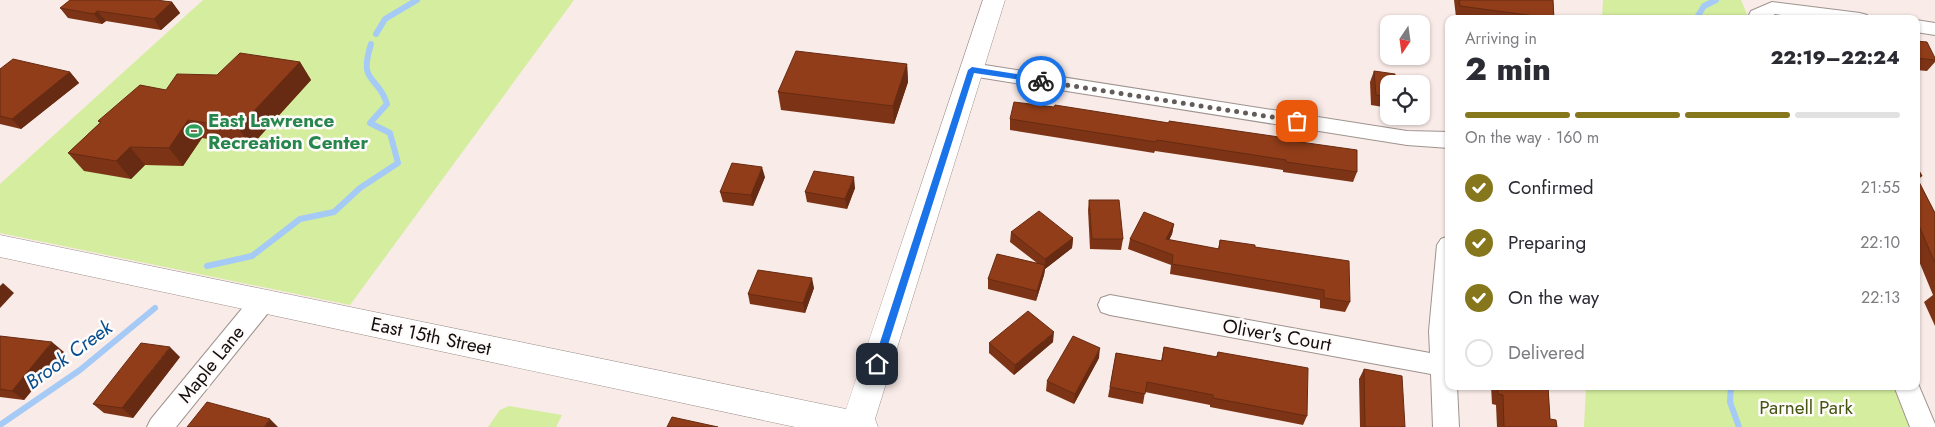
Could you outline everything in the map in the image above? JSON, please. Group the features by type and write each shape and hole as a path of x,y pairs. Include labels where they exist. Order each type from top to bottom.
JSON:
{"main road":[{"path":"858,427 994,0"},
{"name":"East 15th Street","path":"0,246 858,427"}],"street":[{"path":"1761,15 1772,8 1830,15"},
{"path":"1920,27 1935,29"},
{"path":"972,70 1407,138 1445,140"},
{"path":"1445,278 1441,311 1446,427"},
{"name":"Maple Lane","path":"160,427 263,301"},
{"name":"Oliver's Court","path":"1110,304 1443,366"},
{"path":"1909,390 1923,427"}],"green space":[{"path":"203,0 574,0 350,305 0,233 0,184"},
{"path":"1603,0 1741,0 1747,15 1602,15"},
{"name":"Parnell Park","path":"1586,390 1896,390 1911,427 1584,427"},
{"path":"509,406 562,415 556,427 488,427 500,410"}],"building":[{"path":"70,0 156,0 172,2 154,19 97,11 94,14 60,8"},
{"path":"1459,0 1553,0 1554,15 1528,15 1460,6"},
{"path":"1920,41 1927,42 1935,60 1920,58"},
{"path":"796,51 907,64 893,106 778,92"},
{"path":"240,53 300,62 238,128 188,120 169,148 130,147 116,161 68,153 101,122 98,121 140,85 166,90 177,74 217,75"},
{"path":"13,59 70,72 12,119 0,116 0,69"},
{"path":"1374,71 1395,74 1380,75 1380,96 1376,95"},
{"path":"1014,102 1054,107 1055,105 1357,150 1357,172 1010,119"},
{"path":"732,163 762,167 751,195 720,192"},
{"path":"814,171 854,177 845,199 805,192"},
{"path":"1920,184 1935,213 1935,263 1920,228"},
{"path":"1089,200 1119,200 1123,239 1092,239"},
{"path":"1039,211 1073,238 1045,259 1011,232"},
{"path":"1144,212 1174,224 1166,239 1219,249 1220,240 1349,261 1350,302 1324,298 1324,290 1172,264 1173,255 1130,239"},
{"path":"997,254 1045,265 1037,291 988,279"},
{"path":"758,270 812,278 803,303 748,294"},
{"path":"1028,311 1054,332 1015,365 989,343"},
{"path":"0,336 52,342 12,391 0,389"},
{"path":"1073,336 1100,348 1075,394 1047,381"},
{"path":"141,343 170,347 122,408 93,404"},
{"path":"1164,347 1217,357 1218,352 1308,368 1307,416 1213,398 1213,395 1147,382 1145,394 1110,387 1116,353 1162,361"},
{"path":"1364,369 1402,376 1405,427 1365,427"},
{"path":"1498,390 1548,390 1550,419 1556,420 1557,427 1504,427 1503,395 1498,394"},
{"path":"207,402 270,419 264,427 187,427"},
{"path":"672,417 718,427 667,427"}],"waterway":[{"name":"Brook Creek","path":"376,34 385,19 417,0"},
{"path":"1698,15 1704,6 1716,0"},
{"name":"Brook Creek","path":"207,266 252,256 300,219 334,212 360,188 398,163 390,133 370,123 387,104 383,94 368,73 367,66 371,44"},
{"name":"Brook Creek","path":"0,425 80,370 155,308"},
{"path":"1731,390 1730,402 1739,427"}],"way so far":[{"path":"1041,81 1297,121"}],"place":[{"name":"East Lawrence Recreation Center","path":"194,131"}],"route":[{"path":"877,364 972,70 1041,81"}]}
